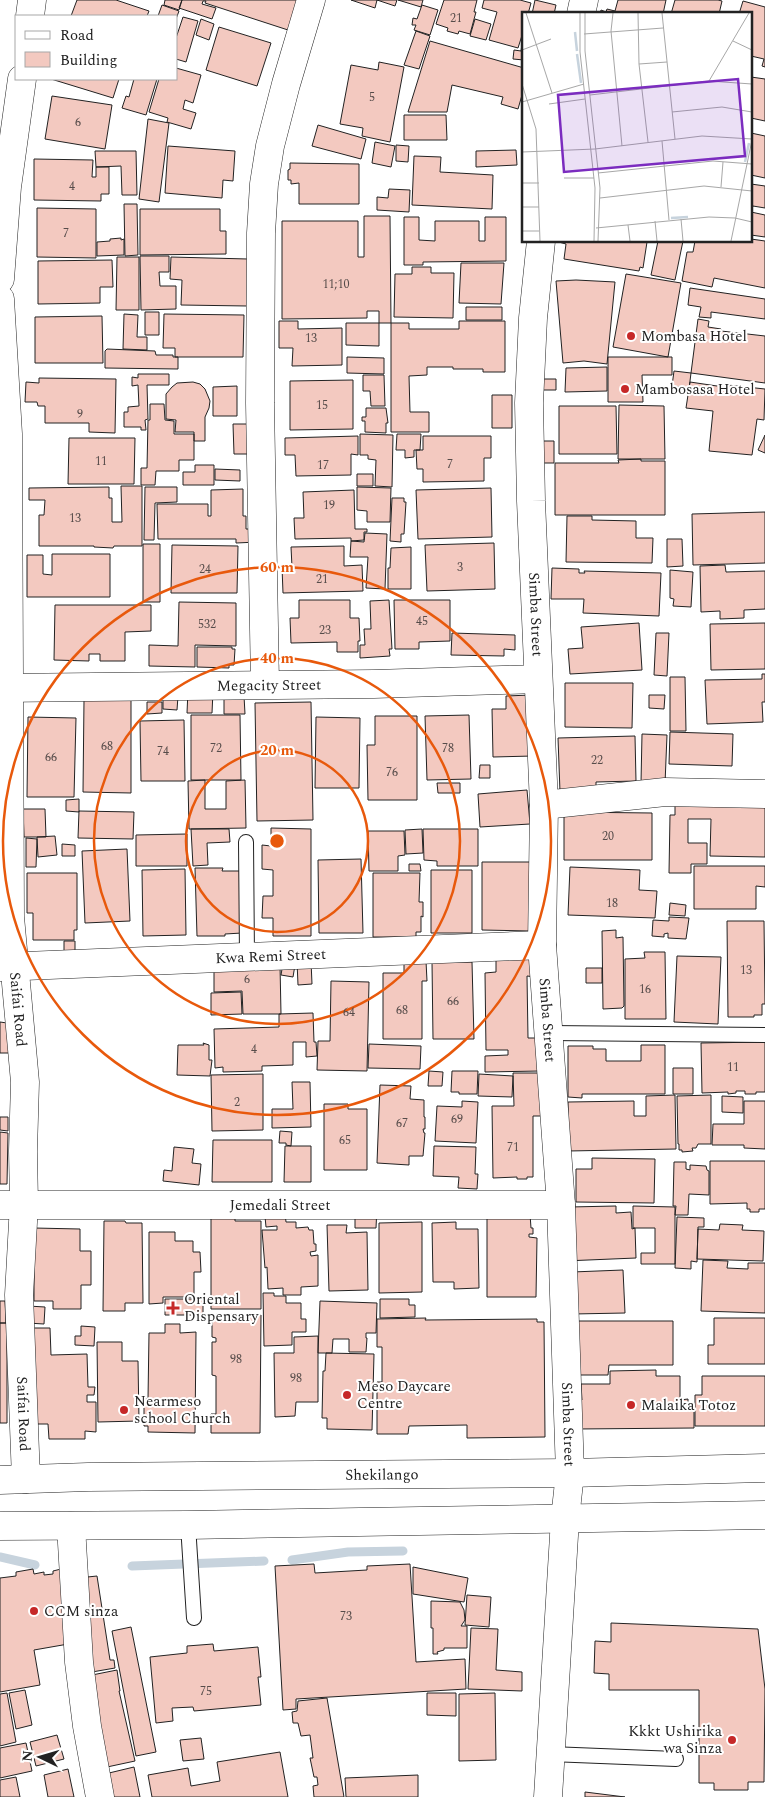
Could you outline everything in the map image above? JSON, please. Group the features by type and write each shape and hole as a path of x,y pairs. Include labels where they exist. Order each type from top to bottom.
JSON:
{"street":[{"path":"30,15 32,0"},
{"path":"265,684 260,403 264,184 270,146 311,0"},
{"path":"0,279 7,187 22,80"},
{"name":"Simba Street","path":"541,242 533,318 529,403 544,805 542,945 561,1205 570,1472 565,1519 548,1797"},
{"name":"Saifai Road","path":"0,299 8,434 4,688 10,917 7,966 25,1082 23,1151 12,1205 19,1295 13,1479"},
{"name":"Megacity Street","path":"4,688 374,684 538,679"},
{"path":"544,805 665,792 765,794"},
{"name":"Kwa Remi Street","path":"7,966 542,945"},
{"name":"Jemedali Street","path":"12,1205 561,1205"},
{"name":"Shekilango","path":"13,1479 765,1468"},
{"path":"0,1526 188,1525 765,1515"},
{"path":"71,1526 79,1662 87,1726 100,1797"}],"lane":[{"path":"246,842 247,957"},
{"path":"549,1033 765,1035"},
{"path":"188,1525 194,1618"},
{"path":"550,1754 676,1760"}],"building":[{"path":"77,0 116,0 149,11 147,15 71,15"},
{"path":"165,0 182,0 179,10 164,5"},
{"path":"182,0 298,0 288,30 203,1 202,4 216,8 212,19 179,8"},
{"path":"351,0 377,0 375,8"},
{"path":"377,0 397,0 395,6"},
{"path":"398,0 423,0 421,7"},
{"path":"444,0 477,0 470,34 459,31 458,34 447,31 448,28 436,24"},
{"path":"484,0 520,0 531,3 529,12 522,12 522,35 518,48 489,40 497,12 482,8"},
{"path":"535,0 556,5 554,12 532,12"},
{"path":"618,0 666,0 663,12 606,12 607,9 615,11"},
{"path":"675,0 722,1 719,12 672,12"},
{"path":"743,1 765,7 765,67 762,66 764,59 752,56 752,12 740,12"},
{"path":"162,5 179,11 178,15 158,15"},
{"path":"422,5 438,10 430,35 414,30 416,25 412,25 413,18 417,19"},
{"path":"183,17 198,21 186,62 178,60 178,32"},
{"path":"201,19 214,24 209,40 196,35"},
{"path":"475,19 491,24 486,40 470,36"},
{"path":"219,27 271,43 257,86 206,70"},
{"path":"416,31 430,36 419,69 404,65"},
{"path":"430,41 522,67 522,95 518,109 501,104 503,97 452,85 447,112 408,112"},
{"path":"522,44 522,60 513,59 514,50 521,51"},
{"path":"379,62 404,67 390,142 362,136 363,128 340,124 351,65 378,70"},
{"path":"178,69 201,75 193,103 185,100 183,109 196,113 191,129 167,122 168,118 149,112 159,80 178,80"},
{"path":"752,77 765,79 765,121 752,118"},
{"path":"54,80 119,80 113,98"},
{"path":"134,80 157,80 146,115 122,108 126,96 129,97"},
{"path":"52,96 112,105 105,149 45,139"},
{"path":"404,115 446,115 447,140 404,140"},
{"path":"148,119 169,123 159,202 139,199"},
{"path":"318,125 366,139 361,159 312,146"},
{"path":"752,133 765,136 765,178 752,175"},
{"path":"375,142 395,146 391,167 372,163"},
{"path":"396,145 409,146 408,162 396,161"},
{"path":"168,146 235,151 233,181 223,180 222,198 165,193"},
{"path":"516,150 517,165 476,167 476,151"},
{"path":"95,151 136,151 137,195 122,195 121,166 96,167"},
{"path":"414,156 441,157 440,172 493,175 492,209 412,205"},
{"path":"34,159 93,160 92,177 96,177 96,167 109,167 109,194 101,194 101,201 34,200"},
{"path":"290,163 359,164 359,204 299,204 299,183 291,184 291,180 288,180"},
{"path":"752,184 765,186 765,208 753,206 752,208"},
{"path":"389,189 410,190 409,212 377,210 377,197 388,198"},
{"path":"124,204 137,204 138,255 125,256"},
{"path":"37,208 96,209 96,258 37,257"},
{"path":"140,209 220,209 220,231 226,231 226,254 140,255"},
{"path":"752,212 765,215 765,237 752,235"},
{"path":"364,216 390,216 391,323 379,323 379,311 367,311 367,318 282,319 282,221 358,221 358,257 364,257"},
{"path":"404,217 419,217 419,240 435,241 435,221 479,221 479,241 485,241 485,217 506,217 506,261 423,262 423,265 404,265"},
{"path":"121,238 121,240 124,239 124,255 97,256 97,242"},
{"path":"752,239 765,241 765,288 714,278 712,287 682,281 687,252 693,252 695,242 752,242"},
{"path":"559,242 647,242 643,268 640,267 639,271 564,259 566,244"},
{"path":"658,242 683,242 675,280 651,275"},
{"path":"140,256 169,256 169,272 159,272 160,286 176,286 176,309 141,310"},
{"path":"117,257 139,257 139,310 116,310"},
{"path":"171,257 248,259 247,306 181,305 182,280 170,279"},
{"path":"112,260 113,287 100,287 100,303 38,304 38,261"},
{"path":"461,263 504,263 501,304 459,303"},
{"path":"412,267 431,267 431,273 454,273 453,318 394,317 395,274 412,274"},
{"path":"626,274 681,283 668,357 613,347"},
{"path":"556,281 615,282 607,364 584,361 563,363"},
{"path":"690,288 765,299 765,319 711,312 711,318 699,317 701,307 688,305"},
{"path":"466,307 502,307 502,320 466,320"},
{"path":"145,312 159,312 159,335 145,335"},
{"path":"124,314 138,315 137,337 147,337 147,350 123,349"},
{"path":"164,314 244,315 243,357 175,357 175,348 163,348"},
{"path":"102,316 103,363 35,363 35,317"},
{"path":"698,319 709,321 708,327 721,329 721,331 765,336 765,383 691,373"},
{"path":"279,321 298,321 298,329 342,328 342,365 292,366 293,348 279,348"},
{"path":"459,321 505,321 505,372 483,372 483,369 453,369 453,367 427,367 427,375 409,376 410,412 429,412 429,432 391,432 391,323 409,323 409,329 459,329"},
{"path":"346,323 379,323 379,346 346,345"},
{"path":"107,349 155,351 156,355 173,355 173,357 178,357 178,369 105,368 105,351"},
{"path":"347,357 384,358 384,374 347,373"},
{"name":"Mambosasa Hotel","path":"608,357 672,357 672,375 642,375 643,402 608,402"},
{"path":"607,367 607,391 565,392 566,368"},
{"path":"674,371 691,373 689,389 672,386"},
{"path":"138,374 169,374 169,385 147,385 148,419 145,420 146,430 141,430 141,427 124,427 124,412 128,412 128,407 139,406 138,385 132,386 132,377 138,378"},
{"path":"363,375 384,375 385,406 371,406 370,391 363,391"},
{"path":"39,378 116,379 115,433 89,432 89,423 45,423 45,406 38,406 37,402 25,402 26,382 39,383"},
{"path":"543,379 556,379 556,390 543,390"},
{"path":"353,380 353,429 290,430 290,381"},
{"path":"193,382 200,384 205,389 210,401 205,417 205,441 194,441 194,432 175,432 176,420 166,419 166,394 177,383"},
{"path":"690,382 765,389 764,420 757,419 752,455 709,451 713,411 686,408"},
{"path":"237,386 237,416 213,416 213,387"},
{"path":"492,395 512,395 512,428 492,428"},
{"path":"150,404 164,404 165,420 174,421 174,434 194,434 194,460 179,460 179,471 156,471 155,485 141,485 141,468 147,468"},
{"path":"619,405 664,406 665,459 618,459"},
{"path":"559,406 616,406 617,454 559,454"},
{"path":"366,408 386,408 388,423 386,423 386,433 365,432 365,421 362,421 362,417 366,417"},
{"path":"233,424 248,424 248,454 234,454"},
{"path":"360,434 393,435 392,487 375,486 376,460 368,459 368,455 360,455"},
{"path":"397,434 421,434 420,450 414,450 414,457 405,458 405,450 396,450"},
{"path":"765,435 765,453 758,450"},
{"path":"358,436 358,455 351,454 351,475 296,476 295,455 285,455 285,438"},
{"path":"423,436 491,436 491,458 484,458 484,481 423,482 423,469 417,469 416,450 423,450"},
{"path":"69,438 135,438 134,484 68,484"},
{"path":"538,441 554,441 554,463 538,463"},
{"path":"641,459 641,461 665,461 665,515 555,515 555,463 619,463 618,460"},
{"path":"195,465 214,465 214,485 183,485 183,472 195,472"},
{"path":"215,469 240,470 240,481 215,480"},
{"path":"357,474 373,474 373,486 357,486"},
{"path":"121,486 142,486 142,546 114,546 113,548 39,546 39,515 44,515 45,500 29,500 29,488 109,487 109,498 112,498 112,522 122,522"},
{"path":"145,487 177,487 177,502 155,503 154,540 144,540"},
{"path":"357,487 391,488 390,522 367,522 367,511 357,510"},
{"path":"491,488 492,537 418,539 416,490"},
{"path":"243,489 243,516 246,516 246,529 258,529 258,542 236,543 236,539 158,539 157,504 208,504 208,516 211,516 211,490"},
{"path":"354,490 355,529 367,529 367,532 364,532 364,540 351,541 351,538 295,539 294,518 304,518 303,492"},
{"path":"392,498 404,498 404,502 406,502 404,534 401,534 401,542 390,541"},
{"path":"765,512 765,563 693,565 692,514"},
{"path":"567,516 592,516 592,520 636,521 636,538 653,538 652,563 566,562"},
{"path":"365,533 387,534 385,589 366,588 368,557 350,557 351,541 364,542"},
{"path":"667,539 682,539 683,566 667,567"},
{"path":"494,543 495,589 427,591 425,545"},
{"path":"143,544 160,544 160,602 143,602"},
{"path":"172,545 238,546 237,593 171,593"},
{"path":"344,546 344,566 362,565 363,591 283,593 282,567 292,567 291,547"},
{"path":"411,547 411,589 388,589 388,568 390,568 391,548"},
{"path":"52,554 110,554 110,597 27,597 27,555 43,555 43,574 52,575"},
{"path":"725,565 726,572 765,571 765,609 744,610 744,618 720,619 720,611 701,612 700,566"},
{"path":"552,568 579,569 579,573 585,573 584,571 661,573 659,616 583,613 584,599 551,599"},
{"path":"670,570 693,572 691,607 673,606 674,599 670,598"},
{"path":"299,600 350,600 350,618 359,618 360,641 358,641 358,652 337,652 337,642 291,643 290,618 299,618"},
{"path":"389,600 392,649 389,649 390,656 360,658 360,645 365,645 364,629 371,629 370,601"},
{"path":"394,600 450,600 450,641 419,642 419,649 395,649"},
{"path":"179,602 236,603 236,646 195,645 195,667 149,666 149,645 178,646"},
{"path":"55,605 151,605 151,631 125,632 125,661 100,661 100,654 89,654 89,661 54,660"},
{"path":"639,623 642,670 570,674 568,649 583,648 581,627"},
{"path":"765,623 765,669 711,670 710,624"},
{"path":"452,633 515,635 515,650 504,649 504,656 451,655"},
{"path":"656,633 669,633 667,676 654,675"},
{"path":"197,647 232,647 232,649 235,649 234,665 229,665 229,668 197,667"},
{"path":"762,674 765,674 765,702 762,702 763,722 707,724 705,680 762,679"},
{"path":"670,677 685,677 686,731 670,731"},
{"path":"565,683 633,683 632,728 565,727"},
{"path":"188,690 213,691 212,713 187,713"},
{"path":"163,694 178,696 177,710 163,709"},
{"path":"531,695 533,756 493,757 492,709 506,709 506,696"},
{"path":"649,695 665,695 664,709 649,708"},
{"path":"224,696 244,696 245,714 224,714"},
{"path":"84,700 131,700 131,793 83,792"},
{"path":"147,702 162,702 162,713 147,714"},
{"path":"311,702 313,820 257,821 255,703"},
{"path":"191,715 240,715 241,780 191,780"},
{"path":"469,715 471,779 427,780 425,716"},
{"path":"375,716 417,716 417,800 368,800 367,745 375,745"},
{"path":"28,717 76,718 74,797 27,797"},
{"path":"316,717 360,718 359,788 315,788"},
{"path":"184,720 185,781 141,781 140,721"},
{"path":"670,732 733,734 732,766 669,764"},
{"path":"642,734 667,735 665,784 641,783"},
{"path":"635,736 636,781 596,782 596,791 560,792 558,738"},
{"path":"480,765 490,765 490,778 479,778"},
{"path":"205,780 205,809 226,809 226,781 245,780 246,828 189,829 188,781"},
{"path":"437,783 460,783 460,793 438,793"},
{"path":"527,790 530,824 480,827 478,794"},
{"path":"675,798 765,800 765,857 710,856 711,819 688,819 688,843 707,843 707,864 691,864 691,873 669,873 670,815 675,815"},
{"path":"79,799 79,812 66,811 66,800"},
{"path":"23,809 45,809 46,837 24,837"},
{"path":"79,811 134,812 133,839 78,838"},
{"path":"564,812 652,813 652,860 564,860"},
{"path":"271,828 311,829 311,936 273,936 273,918 262,918 263,896 273,896 273,870 262,869 262,845 271,846"},
{"path":"191,829 229,829 230,842 207,843 208,865 193,866"},
{"path":"422,829 423,853 406,854 405,830"},
{"path":"423,829 478,829 478,866 437,866 437,861 424,860"},
{"path":"368,831 404,831 405,855 398,856 398,871 369,871"},
{"path":"187,834 187,866 136,866 136,835"},
{"path":"55,836 57,855 38,857 37,837"},
{"path":"26,838 37,839 36,867 26,867"},
{"path":"62,844 75,845 75,856 62,856"},
{"path":"127,849 130,921 85,923 82,851"},
{"path":"361,859 363,933 319,933 318,860"},
{"path":"482,862 530,862 530,931 482,930"},
{"path":"409,864 420,864 421,871 409,871"},
{"path":"694,866 765,866 765,887 756,886 756,909 694,909"},
{"path":"570,867 640,870 639,890 657,891 655,918 568,915"},
{"path":"195,868 223,868 222,871 240,871 242,933 225,934 225,936 197,936"},
{"path":"185,869 186,935 143,936 142,870"},
{"path":"431,870 472,870 472,933 431,933"},
{"path":"27,873 77,873 77,930 74,930 74,940 33,940 33,913 27,913"},
{"path":"373,873 420,873 419,902 423,902 423,917 421,916 421,932 416,932 416,939 408,939 408,937 373,937"},
{"path":"670,903 686,905 685,916 669,915"},
{"path":"669,917 689,918 686,939 668,938 668,933 664,934 664,937 652,936 653,920 669,921"},
{"path":"727,921 764,921 765,1004 762,1004 762,1015 754,1015 754,1017 728,1017"},
{"path":"616,930 616,938 623,937 624,1006 622,1008 603,1009 602,931"},
{"path":"64,941 75,941 75,954 64,954"},
{"path":"644,952 665,952 666,1019 625,1019 625,959 645,958"},
{"path":"677,956 721,957 718,1024 674,1022"},
{"path":"536,958 536,977 527,976 528,1038 540,1038 540,1071 485,1072 485,1056 508,1055 508,1050 486,1050 485,973 496,972 496,960"},
{"path":"297,961 311,961 312,984 298,985"},
{"path":"404,961 426,961 427,981 422,981 422,1039 383,1039 383,973 404,973"},
{"path":"432,962 472,962 474,1039 433,1039"},
{"path":"283,963 295,965 293,977 281,975"},
{"path":"280,965 281,1014 243,1014 242,991 214,992 214,967"},
{"path":"586,968 602,968 602,983 586,983"},
{"path":"331,981 369,982 367,1071 317,1070 318,1041 330,1041"},
{"path":"241,992 242,1014 211,1015 211,993"},
{"path":"313,1013 314,1042 316,1042 317,1056 306,1057 306,1042 293,1042 293,1065 262,1066 262,1071 223,1072 223,1067 215,1068 214,1029 279,1027 279,1014"},
{"path":"0,1022 7,1023 9,1053 0,1053"},
{"path":"765,1042 765,1092 756,1092 756,1094 745,1094 745,1091 736,1091 736,1093 728,1094 728,1092 702,1093 701,1043"},
{"path":"203,1043 209,1045 209,1060 212,1060 210,1076 177,1075 178,1045 204,1045"},
{"path":"369,1044 421,1046 420,1069 368,1068"},
{"path":"641,1045 665,1045 665,1094 582,1094 582,1098 568,1097 568,1046 593,1046 593,1049 606,1049 606,1061 641,1061"},
{"path":"673,1068 693,1068 693,1094 673,1094"},
{"path":"429,1071 443,1072 442,1086 428,1086"},
{"path":"452,1071 478,1071 477,1094 451,1092"},
{"path":"513,1073 540,1073 541,1116 533,1116 533,1177 527,1177 527,1179 517,1179 517,1177 493,1178 492,1106 514,1106"},
{"path":"263,1074 263,1130 212,1131 211,1075"},
{"path":"479,1074 513,1076 512,1097 478,1096"},
{"path":"292,1082 310,1082 311,1127 272,1128 272,1109 293,1109"},
{"path":"380,1085 411,1086 410,1099 424,1100 425,1129 423,1129 425,1133 423,1156 409,1156 409,1165 377,1163"},
{"path":"675,1095 676,1149 568,1151 568,1102 634,1101 634,1116 646,1116 646,1096"},
{"path":"711,1095 711,1144 698,1144 696,1148 692,1148 693,1151 682,1152 682,1150 679,1150 678,1144 677,1096"},
{"path":"722,1096 743,1097 743,1113 722,1112"},
{"path":"462,1101 478,1102 476,1143 435,1141 437,1106 462,1107"},
{"path":"744,1101 765,1101 765,1149 744,1148 744,1145 712,1145 713,1124 744,1124"},
{"path":"324,1104 348,1104 348,1109 367,1109 367,1170 324,1170"},
{"path":"0,1117 8,1117 8,1131 0,1130"},
{"path":"280,1131 292,1132 291,1146 286,1145 286,1143 279,1143"},
{"path":"0,1132 8,1133 7,1184 0,1184"},
{"path":"213,1140 272,1140 272,1182 212,1182"},
{"path":"285,1146 311,1146 311,1182 284,1182"},
{"path":"434,1146 476,1147 475,1174 478,1174 477,1189 458,1188 459,1177 433,1176"},
{"path":"174,1147 194,1149 192,1163 201,1164 199,1185 163,1181 164,1170 172,1171"},
{"path":"592,1158 655,1159 654,1203 576,1202 576,1169 592,1169"},
{"path":"710,1161 765,1161 765,1209 759,1209 759,1212 750,1212 750,1209 747,1209 747,1203 710,1204"},
{"path":"674,1162 686,1162 686,1169 690,1170 690,1165 706,1166 709,1171 709,1195 689,1194 688,1215 675,1215 676,1206 673,1206"},
{"path":"264,1206 285,1213 286,1222 296,1222 296,1228 308,1227 309,1230 313,1230 316,1251 310,1252 311,1256 318,1255 318,1286 301,1287 301,1295 283,1295 283,1288 268,1289 262,1230 277,1230 277,1226 266,1227"},
{"path":"616,1206 616,1213 631,1212 632,1229 635,1228 636,1258 564,1261 569,1207"},
{"path":"633,1206 675,1207 675,1264 641,1264 641,1253 655,1253 655,1228 633,1228"},
{"path":"355,1207 377,1207 376,1228 355,1228"},
{"path":"487,1214 530,1214 533,1234 529,1234 529,1237 537,1238 536,1297 487,1297"},
{"path":"211,1217 235,1217 235,1221 261,1221 261,1309 211,1309"},
{"path":"677,1217 704,1218 704,1227 698,1227 697,1262 691,1261 691,1269 675,1268"},
{"path":"104,1221 142,1223 143,1303 125,1303 125,1311 103,1311"},
{"path":"422,1222 422,1292 379,1293 379,1223"},
{"path":"456,1222 456,1229 478,1229 479,1288 454,1289 454,1282 433,1282 432,1223"},
{"path":"720,1224 743,1225 742,1230 764,1231 763,1261 697,1259 698,1229 719,1230"},
{"path":"327,1225 347,1225 346,1233 367,1232 368,1290 329,1291"},
{"path":"34,1228 80,1229 80,1251 91,1251 91,1285 81,1285 81,1309 53,1309 53,1301 34,1301"},
{"path":"149,1232 175,1232 175,1241 193,1241 193,1252 200,1252 201,1272 194,1272 194,1297 163,1297 163,1303 149,1304"},
{"path":"703,1260 728,1261 727,1268 748,1269 748,1263 765,1263 765,1313 701,1311"},
{"path":"623,1270 625,1313 573,1314 572,1272"},
{"path":"263,1293 274,1293 274,1296 286,1296 286,1303 301,1303 301,1319 306,1319 306,1332 292,1332 292,1345 264,1346"},
{"path":"165,1299 203,1299 203,1315 165,1315"},
{"path":"380,1299 409,1299 409,1305 415,1305 415,1317 380,1318"},
{"path":"0,1301 5,1301 6,1323 0,1323"},
{"path":"320,1301 377,1303 376,1333 366,1333 366,1352 349,1352 349,1339 333,1339 332,1353 318,1353"},
{"path":"28,1306 45,1307 44,1324 27,1323"},
{"path":"216,1314 261,1315 260,1433 211,1433 211,1414 216,1414 216,1376 212,1375 212,1342 216,1342 216,1338 212,1337 212,1317 216,1316"},
{"path":"426,1318 425,1320 537,1319 537,1322 544,1322 545,1437 467,1438 467,1425 409,1426 408,1434 377,1434 377,1382 382,1382 382,1347 377,1347 377,1319"},
{"path":"714,1318 765,1318 765,1364 708,1364 708,1345 714,1345"},
{"path":"572,1321 673,1321 673,1365 609,1365 608,1375 572,1375"},
{"path":"0,1323 7,1323 7,1423 0,1423"},
{"path":"165,1324 180,1324 180,1333 196,1332 195,1433 148,1432 148,1426 144,1426 144,1399 148,1399 149,1333 165,1333"},
{"path":"81,1326 95,1327 94,1346 75,1345 75,1336 81,1336"},
{"path":"25,1328 50,1328 51,1355 87,1354 88,1387 95,1387 94,1395 87,1395 87,1402 96,1402 96,1432 85,1431 85,1439 49,1439 48,1424 28,1424"},
{"path":"318,1336 318,1402 296,1402 295,1416 275,1417 274,1353 294,1353 294,1337"},
{"path":"97,1342 122,1342 122,1361 138,1361 139,1421 98,1422"},
{"name":"Meso Daycare Centre","path":"326,1353 374,1354 372,1430 327,1429 327,1418 322,1418 323,1371 325,1371"},
{"name":"Malaika Totoz","path":"656,1370 656,1376 680,1376 680,1400 688,1399 688,1410 694,1410 694,1428 576,1429 575,1400 582,1400 581,1384 610,1384 610,1371"},
{"path":"702,1376 765,1376 765,1426 695,1426 695,1395 702,1395"},
{"path":"314,1564 315,1573 367,1570 367,1566 410,1564 416,1662 465,1659 466,1689 296,1699 296,1709 283,1710 275,1566"},
{"path":"413,1567 468,1578 464,1602 413,1594"},
{"name":"CCM sinza","path":"33,1569 34,1574 44,1572 44,1575 53,1574 53,1571 61,1569 74,1643 34,1650 40,1685 0,1692 0,1578 16,1576 16,1572"},
{"path":"97,1576 110,1660 114,1660 115,1668 92,1672 78,1578"},
{"path":"467,1595 491,1597 489,1627 465,1625"},
{"path":"431,1601 460,1602 464,1610 465,1620 461,1626 467,1626 467,1648 444,1648 444,1650 437,1652 438,1654 433,1654"},
{"name":"Kkkt Ushirika wa Sinza","path":"611,1623 758,1629 765,1689 764,1782 748,1782 748,1790 714,1790 714,1783 699,1783 699,1690 609,1690 609,1674 594,1673 595,1641 611,1642"},
{"path":"131,1627 156,1752 136,1756 112,1631"},
{"path":"471,1628 498,1629 496,1670 522,1672 522,1691 468,1689"},
{"path":"213,1644 214,1651 258,1647 261,1677 258,1677 261,1705 194,1711 193,1707 172,1708 173,1721 156,1723 150,1657 187,1653 187,1646"},
{"path":"117,1670 119,1691 135,1761 107,1767 87,1676"},
{"path":"25,1690 32,1725 16,1729 9,1693"},
{"path":"7,1693 16,1742 0,1746 0,1694"},
{"path":"427,1693 456,1693 456,1716 427,1715"},
{"path":"495,1693 496,1760 459,1761 459,1694"},
{"path":"327,1698 344,1797 314,1797 313,1786 318,1785 317,1777 314,1777 310,1758 313,1758 310,1735 301,1736 298,1723 293,1723 292,1712 297,1711 298,1701"},
{"path":"57,1735 64,1759 36,1766 30,1742"},
{"path":"201,1738 204,1759 183,1761 180,1740"},
{"path":"26,1743 32,1771 0,1778 0,1748"},
{"path":"280,1752 288,1797 152,1797 148,1775 188,1768 191,1786 220,1781 217,1762"},
{"path":"134,1767 140,1797 112,1797 109,1773"},
{"path":"68,1769 74,1797 48,1797 44,1775"},
{"path":"418,1775 418,1797 346,1797 345,1778"},
{"path":"16,1777 20,1797 0,1797 0,1780"},
{"path":"585,1792 625,1797 585,1797"}],"waterway":[{"path":"292,1560 348,1552 403,1551"},
{"path":"0,1557 35,1565"},
{"path":"132,1566 264,1561"}],"place":[{"name":"Mombasa Hotel","path":"631,336"},
{"name":"Mambosasa Hotel","path":"625,389"},
{"name":"Oriental Dispensary","path":"173,1308"},
{"name":"Meso Daycare Centre","path":"347,1395"},
{"name":"Malaika Totoz","path":"631,1405"},
{"name":"Nearmeso school Church","path":"124,1410"},
{"name":"CCM sinza","path":"34,1611"},
{"name":"Kkkt Ushirika wa Sinza","path":"732,1740"}]}
